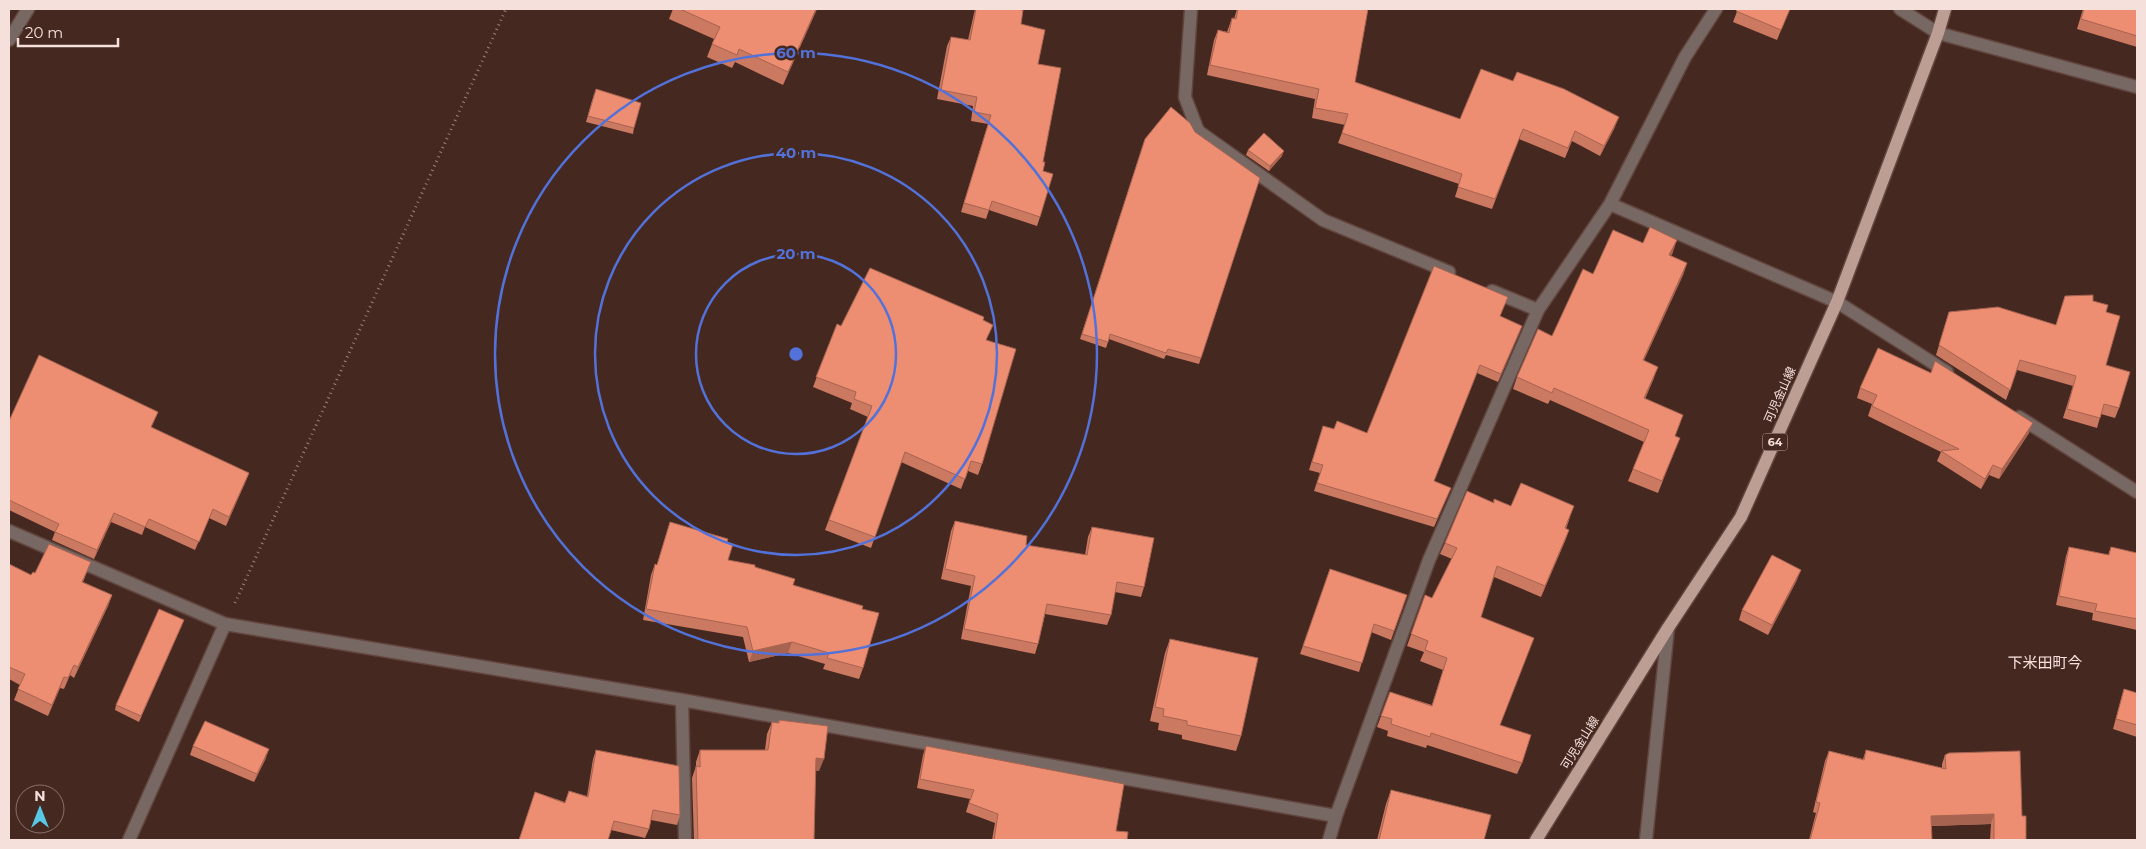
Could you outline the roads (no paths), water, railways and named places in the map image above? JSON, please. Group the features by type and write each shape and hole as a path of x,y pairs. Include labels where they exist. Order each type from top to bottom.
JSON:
{"main road":[{"name":"可児金山線","path":"1536,840 1668,628 1741,517 1837,302 1938,33 1945,9"}],"street":[{"path":"9,40 28,9"},
{"path":"1191,9 1186,97 1198,131 1323,220 1458,276"},
{"path":"1329,840 1429,560 1538,310 1610,204 1685,57 1716,9"},
{"path":"1900,9 1938,33 2137,87"},
{"path":"1610,204 1837,302 1962,381"},
{"path":"1476,284 1538,310"},
{"path":"2012,413 2137,492"},
{"path":"9,531 225,624 682,700 1336,816"},
{"path":"129,840 225,624"},
{"path":"1646,840 1668,628"},
{"path":"682,700 685,840"}],"district":[{"name":"下米田町今","path":"2045,663"}]}
